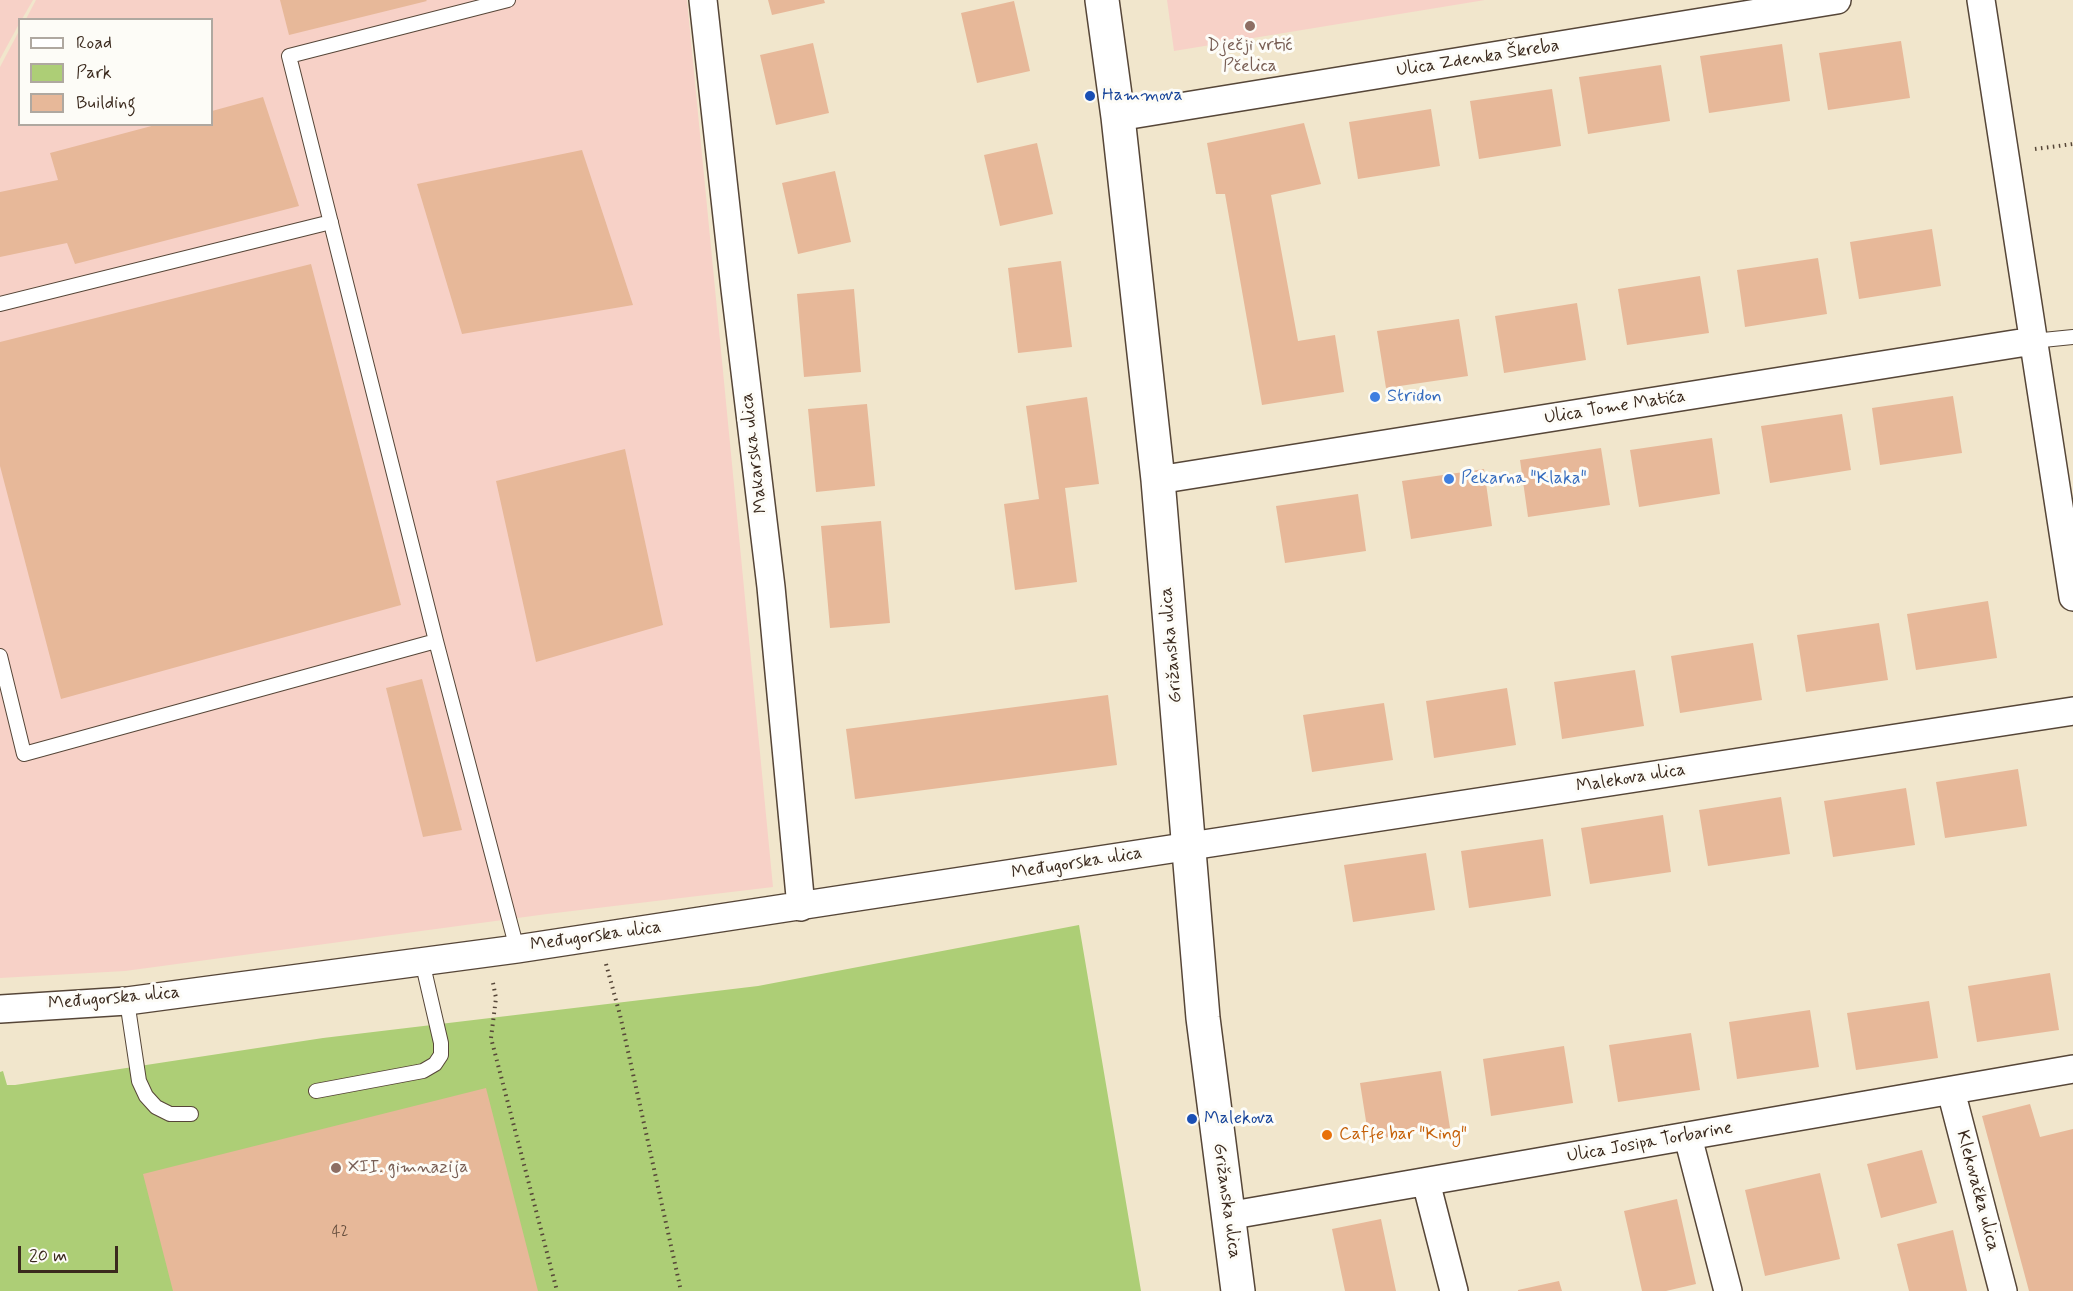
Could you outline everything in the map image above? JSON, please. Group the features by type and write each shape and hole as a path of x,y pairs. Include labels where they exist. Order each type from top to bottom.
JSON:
{"street":[{"name":"Makarska ulica","path":"704,0 771,587 801,907"},
{"name":"Grižanska ulica","path":"1102,0 1118,117 1158,480 1203,1018 1238,1291"},
{"name":"Ulica Zdenka Škreba","path":"1118,117 1837,0"},
{"path":"1981,0 2073,597"},
{"name":"Ulica Tome Matića","path":"1158,480 2033,341"},
{"name":"Malekova ulica","path":"1190,845 2073,711"},
{"name":"Međugorska ulica","path":"0,1009 127,1001 517,949 801,907 1190,845"},
{"name":"Ulica Josipa Torbarine","path":"1227,1216 2073,1069"},
{"name":"Klekovačka ulica","path":"1951,1091 2003,1291"},
{"path":"1688,1137 1728,1291"},
{"path":"1426,1182 1454,1291"}],"lane":[{"path":"508,0 290,56 436,641 517,949"},
{"path":"0,304 331,222"},
{"name":"Ulica Tome Matića","path":"2033,341 2073,337"},
{"path":"0,656 24,754 436,641"},
{"path":"316,1091 423,1071 435,1064 441,1055 441,1043 422,962"},
{"path":"127,1001 139,1081 146,1096 156,1107 170,1114 191,1114"}],"path":[{"path":"2005,153 2073,144"},
{"path":"606,960 681,1291"},
{"path":"493,979 496,998 491,1038 557,1291"}],"shaded area":[{"path":"0,0 33,0 23,18 18,18 18,26 0,59"},
{"path":"36,0 687,0 773,887 547,914 125,971 0,978 0,67 18,33 18,126 213,126 213,18 27,18"},
{"name":"Dječji vrtić Pčelica","path":"1167,0 1485,0 1174,51"}],"green space":[{"path":"1079,925 1141,1291 0,1291 0,1072 3,1071 7,1085 15,1085 323,1038 758,986"}],"building":[{"path":"280,0 426,0 427,1 289,35"},
{"path":"768,0 824,0 825,3 772,15"},
{"path":"1014,1 1030,71 977,83 961,13"},
{"path":"1901,41 1910,98 1828,110 1819,53"},
{"path":"813,43 829,113 776,125 760,55"},
{"path":"1782,44 1790,101 1709,113 1700,56"},
{"path":"1661,65 1670,121 1588,134 1579,77"},
{"path":"1552,89 1561,146 1479,159 1470,101"},
{"path":"263,97 299,206 75,264 67,243 0,257 0,192 58,180 50,153 151,126 213,126 213,111"},
{"path":"1431,109 1440,166 1358,179 1349,122"},
{"path":"1304,123 1321,184 1271,195 1298,341 1335,335 1344,392 1262,405 1225,194 1216,194 1207,143"},
{"path":"1037,143 1053,214 1000,226 984,155"},
{"path":"582,150 633,305 462,334 417,184"},
{"path":"835,171 851,242 798,254 782,183"},
{"path":"1932,229 1941,286 1859,299 1850,242"},
{"path":"1818,258 1827,314 1745,327 1737,270"},
{"path":"1061,261 1072,347 1018,353 1008,268"},
{"path":"311,264 401,605 61,699 0,466 0,342"},
{"path":"1700,276 1709,333 1627,345 1618,289"},
{"path":"854,289 861,372 804,377 797,294"},
{"path":"1577,303 1586,360 1504,373 1495,316"},
{"path":"1459,319 1468,376 1386,388 1377,331"},
{"path":"1953,396 1962,453 1880,465 1872,408"},
{"path":"1087,397 1099,484 1065,488 1077,582 1015,590 1004,504 1039,499 1026,406"},
{"path":"867,404 875,486 816,492 808,409"},
{"path":"1842,414 1851,470 1770,483 1761,426"},
{"path":"1712,438 1720,494 1639,507 1630,450"},
{"path":"1601,448 1610,505 1528,517 1520,460"},
{"path":"625,449 663,625 536,662 496,481"},
{"path":"1484,469 1492,526 1411,539 1402,481"},
{"path":"1358,494 1366,551 1285,563 1276,506"},
{"path":"881,521 890,623 830,628 821,526"},
{"path":"1988,601 1997,658 1916,670 1907,614"},
{"path":"1879,623 1888,680 1806,692 1797,635"},
{"path":"1753,643 1762,700 1680,713 1671,656"},
{"path":"1635,670 1644,726 1562,739 1554,682"},
{"path":"422,679 462,830 423,837 386,688"},
{"path":"1507,688 1516,745 1434,758 1426,701"},
{"path":"1108,695 1117,765 855,799 846,729"},
{"path":"1384,703 1393,760 1312,772 1303,715"},
{"path":"2018,769 2027,826 1945,838 1936,782"},
{"path":"1906,788 1915,845 1833,857 1824,801"},
{"path":"1781,797 1790,854 1708,866 1699,810"},
{"path":"1663,815 1671,872 1590,884 1581,828"},
{"path":"1543,839 1551,896 1469,908 1461,851"},
{"path":"1426,853 1435,910 1353,922 1344,865"},
{"path":"2050,973 2059,1030 1977,1042 1968,986"},
{"path":"1929,1001 1938,1058 1856,1070 1847,1013"},
{"path":"1810,1010 1819,1067 1737,1079 1729,1022"},
{"path":"1691,1033 1700,1090 1618,1102 1609,1045"},
{"path":"1564,1046 1573,1103 1491,1116 1483,1059"},
{"path":"1441,1071 1450,1128 1369,1140 1360,1083"},
{"path":"486,1088 538,1291 173,1291 143,1174"},
{"path":"2030,1104 2040,1137 2073,1129 2073,1291 2029,1291 1982,1116"},
{"path":"1922,1150 1937,1203 1881,1218 1867,1164"},
{"path":"1820,1173 1840,1259 1765,1276 1745,1190"},
{"path":"1677,1199 1696,1284 1666,1291 1642,1291 1624,1211"},
{"path":"1381,1219 1396,1291 1345,1291 1332,1229"},
{"path":"1953,1230 1967,1291 1909,1291 1897,1244"},
{"path":"1559,1281 1562,1291 1518,1291 1518,1290"}],"place":[{"name":"Dječji vrtić Pčelica","path":"1250,26"},
{"name":"Hammova","path":"1090,96"},
{"name":"Stridon","path":"1375,397"},
{"name":"Pekarna \"Klaka\"","path":"1449,479"},
{"name":"Malekova","path":"1192,1119"},
{"name":"Caffe bar \"King\"","path":"1327,1135"},
{"name":"XII. gimnazija","path":"336,1168"}]}
